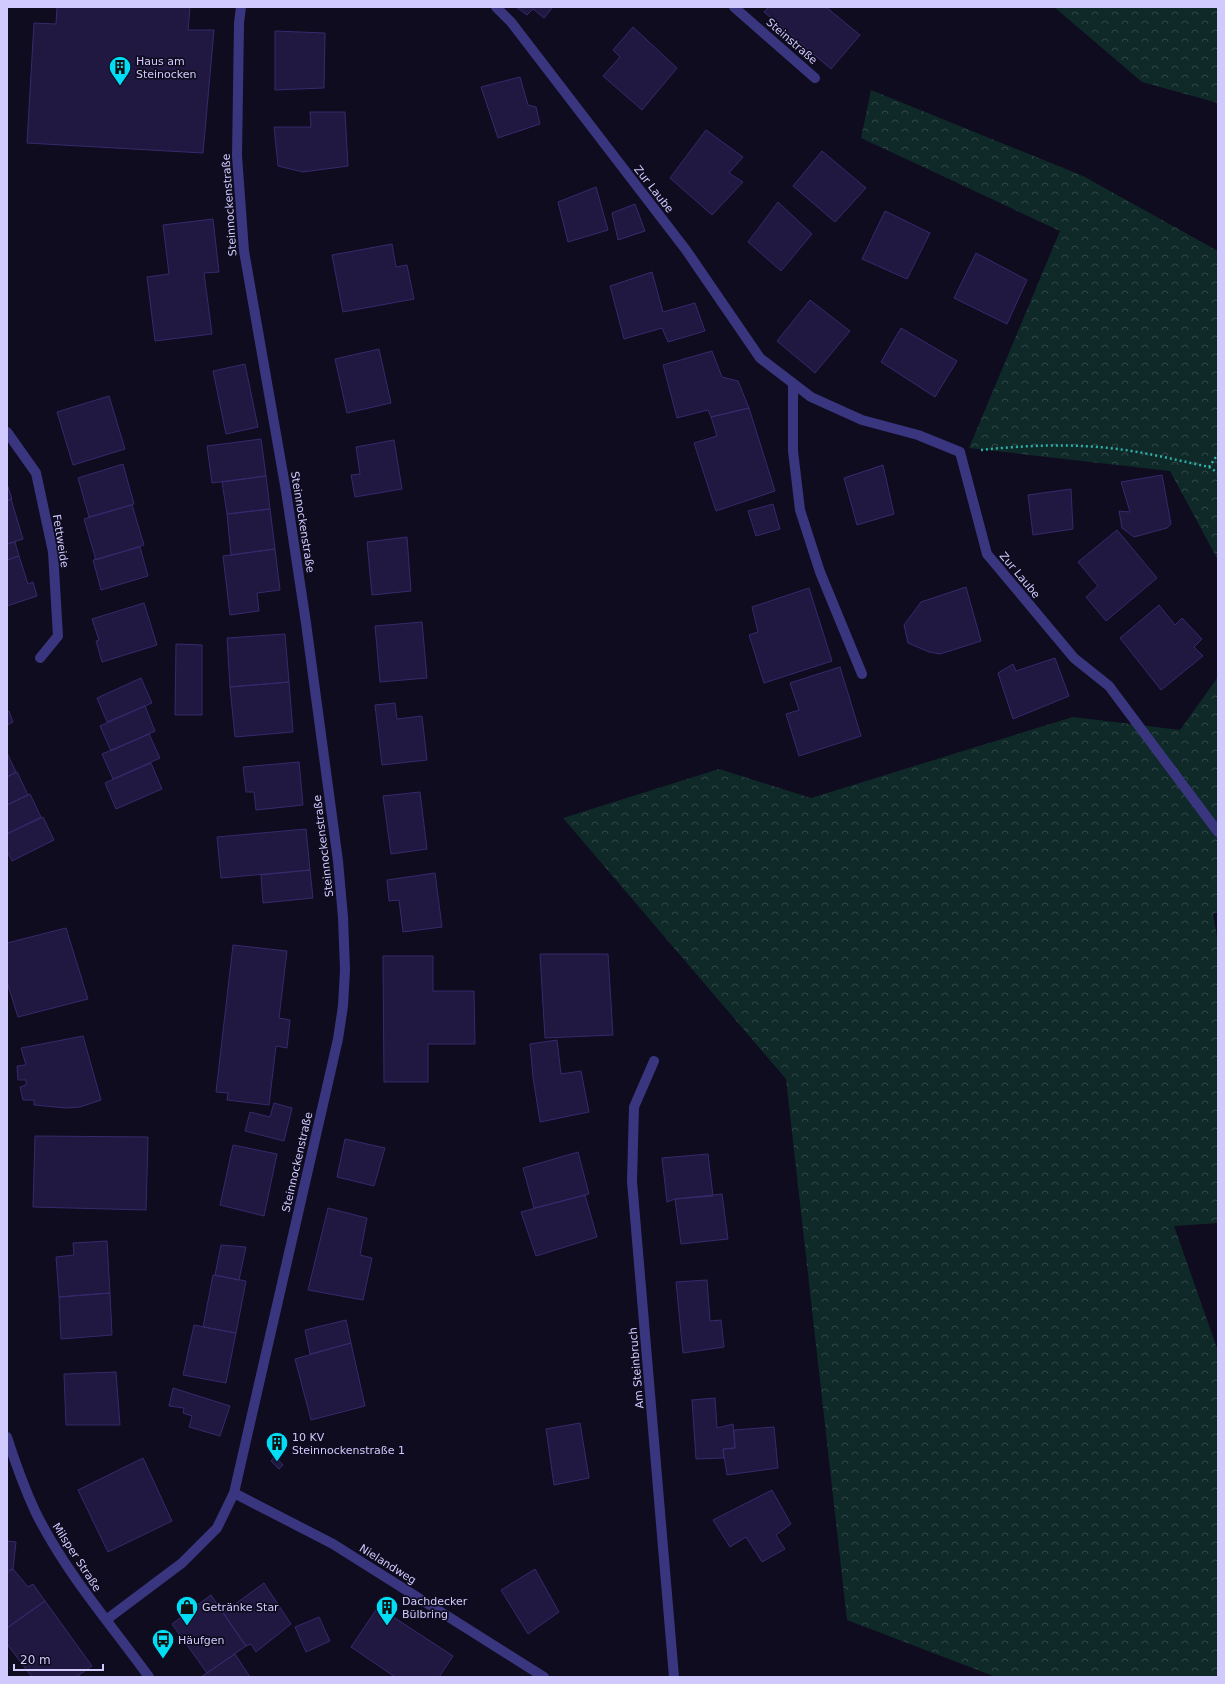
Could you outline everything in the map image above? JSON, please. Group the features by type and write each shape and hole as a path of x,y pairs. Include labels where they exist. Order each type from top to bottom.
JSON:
{"street":[{"name":"Steinnockenstraße","path":"106,1620 182,1563 217,1528 234,1493 338,1039 343,1006 345,970 343,917 338,861 306,623 284,483 244,251 237,156 239,23 241,7"},
{"name":"Zur Laube","path":"496,7 511,22 686,250 760,358 810,397 862,420 918,435 960,452 987,554 1074,658 1109,686 1218,832"},
{"name":"Steinstraße","path":"734,7 815,78"},
{"path":"793,384 792,451 800,510 820,572 862,674"},
{"name":"Fettweide","path":"7,432 36,473 53,552 58,636 40,658"},
{"name":"Am Steinbruch","path":"654,1061 634,1108 632,1181 674,1677"},
{"name":"Milsper Straße","path":"7,1437 21,1479 35,1512 106,1620 149,1677"},
{"name":"Nielandweg","path":"234,1493 333,1544 544,1677"}],"path":[{"path":"960,452 1002,448 1071,446 1124,450 1209,466 1218,473"},
{"path":"1209,466 1218,454"}],"green space":[{"path":"1054,7 1218,7 1218,103 1142,82"},
{"path":"871,90 1083,176 1218,251 1218,560 1170,471 969,448 1060,231 861,138"},
{"path":"1218,677 1218,912 1213,914 1218,942 1218,1223 1174,1226 1218,1351 1218,1677 996,1677 847,1620 786,1079 563,818 719,769 811,798 1073,717 1180,730"}],"building":[{"name":"Haus am Steinocken","path":"57,7 190,7 188,30 214,30 203,153 27,143 34,23 56,24"},
{"path":"516,7 553,7 544,18 533,9 527,15"},
{"path":"769,7 826,7 860,35 831,69 764,12"},
{"path":"633,27 677,68 642,110 603,76 620,57 613,50"},
{"path":"275,31 325,33 324,88 275,90"},
{"path":"520,77 528,105 536,107 540,124 498,138 481,87"},
{"path":"310,112 345,112 348,166 303,172 278,166 274,127 311,127"},
{"path":"706,130 743,157 729,173 743,182 712,215 670,178"},
{"path":"822,151 866,188 835,222 793,186"},
{"path":"596,187 608,230 568,242 558,202"},
{"path":"778,202 812,234 781,271 748,242"},
{"path":"635,204 645,231 618,240 612,213"},
{"path":"885,211 930,233 907,279 862,259"},
{"path":"213,219 219,272 204,273 212,334 155,341 147,277 169,274 163,225"},
{"path":"392,244 396,267 407,265 414,299 343,312 332,255"},
{"path":"976,253 1027,280 1007,324 954,298"},
{"path":"652,272 663,312 695,303 705,331 668,342 662,328 624,339 610,286"},
{"path":"810,300 850,331 815,373 777,341"},
{"path":"901,328 957,361 935,397 881,362"},
{"path":"379,349 391,403 347,413 335,359"},
{"path":"712,351 722,377 738,381 749,408 711,417 708,410 677,418 663,365"},
{"path":"245,364 258,427 226,434 213,371"},
{"path":"109,396 125,449 73,465 57,412"},
{"path":"749,408 775,491 716,511 694,443 717,436 711,417"},
{"path":"261,439 266,476 212,483 207,446"},
{"path":"394,440 402,489 355,497 351,475 360,474 356,447"},
{"path":"123,464 134,504 89,517 78,478"},
{"path":"883,465 894,514 857,525 844,478"},
{"path":"1162,475 1171,524 1167,528 1134,537 1122,528 1119,511 1130,512 1121,482"},
{"path":"266,476 270,509 227,514 222,482"},
{"path":"7,484 12,499 7,501"},
{"path":"1071,489 1073,529 1033,535 1028,495"},
{"path":"11,499 23,539 7,544 7,501"},
{"path":"773,504 780,529 756,536 748,511"},
{"path":"132,505 144,545 96,560 84,519"},
{"path":"270,509 275,549 231,555 227,514"},
{"path":"1117,530 1157,578 1106,621 1086,597 1098,586 1078,562"},
{"path":"407,537 411,591 372,595 367,542"},
{"path":"15,542 19,556 7,560 7,544"},
{"path":"140,547 148,576 101,590 93,560"},
{"path":"275,549 280,590 257,593 259,611 230,615 223,556"},
{"path":"19,556 28,584 33,582 37,596 7,606 7,560"},
{"path":"966,587 981,641 940,654 929,652 908,643 904,625 921,602"},
{"path":"809,588 832,661 764,683 749,635 758,632 752,607"},
{"path":"144,603 157,645 102,662 96,641 99,640 92,619"},
{"path":"1159,605 1175,625 1182,618 1202,639 1194,647 1203,656 1161,690 1120,638"},
{"path":"422,622 427,678 380,682 375,626"},
{"path":"285,634 289,682 230,687 227,638"},
{"path":"176,644 202,645 202,715 175,715"},
{"path":"1055,658 1069,696 1013,719 998,673 1013,664 1016,671"},
{"path":"840,667 861,736 799,756 786,714 799,710 790,683"},
{"path":"141,678 152,703 107,722 97,698"},
{"path":"289,682 293,732 235,737 230,687"},
{"path":"395,703 397,719 422,716 427,760 382,765 375,705"},
{"path":"145,706 155,731 111,751 100,726"},
{"path":"9,711 13,722 7,725 7,712"},
{"path":"149,734 160,758 113,779 102,754"},
{"path":"7,753 16,772 7,777"},
{"path":"299,762 303,805 256,810 254,792 246,792 243,767"},
{"path":"151,763 162,789 116,809 105,783"},
{"path":"17,772 28,795 7,805 7,777"},
{"path":"420,792 427,849 391,854 383,796"},
{"path":"30,794 41,817 7,834 7,805"},
{"path":"43,817 54,840 12,861 7,851 7,834"},
{"path":"306,829 310,870 221,878 217,837"},
{"path":"310,870 313,898 263,903 261,875"},
{"path":"435,873 442,927 403,932 399,900 389,901 387,880"},
{"path":"66,928 88,999 18,1017 7,982 7,943"},
{"path":"233,945 287,951 279,1018 290,1020 287,1048 276,1046 269,1105 227,1100 228,1093 216,1092"},
{"path":"540,954 608,954 613,1035 545,1038"},
{"path":"383,956 433,956 433,991 474,991 475,1044 428,1044 428,1082 384,1082"},
{"path":"83,1036 101,1100 80,1107 66,1108 34,1105 34,1100 23,1100 20,1087 26,1085 26,1080 18,1080 17,1066 26,1065 21,1048"},
{"path":"557,1040 561,1074 581,1071 589,1112 540,1122 533,1077 530,1044"},
{"path":"274,1103 292,1108 284,1141 245,1131 250,1112 270,1117"},
{"path":"35,1136 148,1137 146,1210 33,1207"},
{"path":"345,1139 385,1148 374,1186 337,1177"},
{"path":"233,1145 277,1154 264,1216 220,1205"},
{"path":"578,1152 589,1194 534,1208 523,1168"},
{"path":"708,1154 713,1196 675,1199 667,1202 662,1158"},
{"path":"722,1194 728,1239 681,1244 675,1199"},
{"path":"585,1195 597,1237 536,1256 521,1212"},
{"path":"328,1208 367,1218 360,1255 372,1258 363,1300 308,1290"},
{"path":"107,1241 110,1293 59,1297 56,1257 74,1255 73,1243"},
{"path":"221,1245 246,1247 239,1280 215,1275"},
{"path":"213,1275 246,1281 236,1333 203,1327"},
{"path":"707,1280 710,1321 721,1320 724,1347 683,1353 676,1282"},
{"path":"110,1293 112,1335 61,1339 59,1297"},
{"path":"346,1320 351,1343 310,1354 305,1330"},
{"path":"194,1325 236,1333 226,1383 183,1375"},
{"path":"351,1343 365,1406 311,1420 295,1359"},
{"path":"116,1372 120,1425 66,1425 64,1374"},
{"path":"173,1388 230,1406 220,1436 189,1427 192,1416 183,1413 184,1408 169,1406"},
{"path":"715,1398 717,1428 733,1424 735,1448 723,1449 724,1458 696,1459 692,1400"},
{"path":"580,1423 589,1478 554,1485 546,1429"},
{"path":"774,1427 778,1468 727,1475 723,1449 735,1448 734,1430"},
{"name":"10 KV Steinnockenstraße 1","path":"275,1456 283,1465 279,1469 271,1461"},
{"path":"143,1458 172,1521 108,1552 78,1490"},
{"path":"772,1490 791,1524 776,1535 785,1549 762,1562 746,1537 730,1547 713,1520"},
{"path":"7,1541 16,1542 13,1569 11,1570 7,1570"},
{"path":"13,1569 28,1587 33,1584 45,1601 7,1628 7,1573"},
{"path":"535,1569 559,1612 528,1634 501,1590"},
{"path":"264,1583 291,1624 256,1652 251,1644 246,1646 223,1613"},
{"path":"211,1595 246,1646 207,1673 172,1624"},
{"path":"45,1601 92,1666 76,1677 32,1677 7,1644 7,1628"},
{"name":"Dachdecker Bülbring","path":"378,1607 453,1656 439,1677 395,1677 351,1647"},
{"path":"319,1617 330,1641 306,1652 295,1627"},
{"path":"235,1654 250,1677 201,1677 207,1673"}],"place":[{"name":"Haus am Steinocken","path":"120,86"},
{"name":"10 KV Steinnockenstraße 1","path":"277,1462"},
{"name":"Getränke Star","path":"187,1626"},
{"name":"Dachdecker Bülbring","path":"387,1626"},
{"name":"Häufgen","path":"163,1660"}]}
